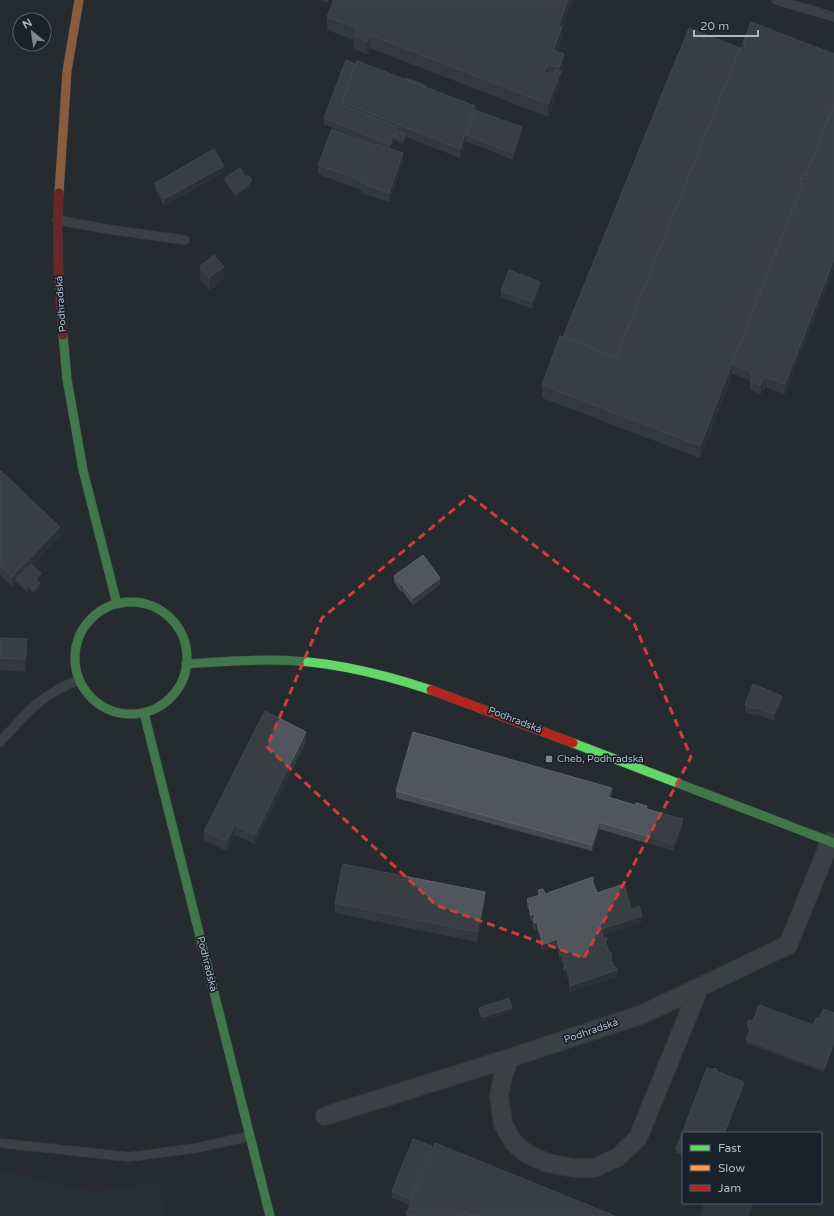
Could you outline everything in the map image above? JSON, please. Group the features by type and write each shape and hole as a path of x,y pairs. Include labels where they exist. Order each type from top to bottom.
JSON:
{"main road":[{"name":"Podhradská","path":"79,0 67,71 57,220 58,274 67,379 83,470 116,604"},
{"path":"116,604 140,604 152,607 172,620 184,641 186,664 184,675 179,686 173,695 164,703 155,709 144,713 121,714 100,705 84,690 79,680 76,668 76,645 87,623 95,615 116,604"},
{"name":"Podhradská","path":"186,664 248,660 300,662 359,670 405,681 451,696 832,842"},
{"name":"Podhradská","path":"144,713 270,1216"}],"street":[{"name":"Podhradská","path":"325,1116 510,1058 643,1014 788,945 832,842"},
{"path":"510,1058 503,1076 499,1096 503,1124 513,1142 527,1154 548,1163 574,1168 594,1168 618,1157 638,1138 699,988"}],"lane":[{"path":"776,0 834,17"},
{"path":"57,220 113,230 185,240"},
{"path":"0,742 32,707 48,694 79,680"},
{"path":"0,1143 129,1157 197,1148 250,1136"}],"highlighted area":[{"path":"470,496 633,621 691,757 584,958 436,905 267,747 322,618"}],"shaded area":[{"path":"0,1170 91,1192 158,1182 166,1216 0,1216"}],"water":[{"path":"704,1204 753,1204 749,1216 700,1216"}],"building":[{"path":"334,0 568,0 559,25 562,27 553,50 564,54 559,68 548,64 545,72 553,75 556,69 561,71 548,104 370,35 367,42 354,36 357,28 327,17"},
{"path":"751,22 834,54 834,103 805,176 802,175 799,183 802,184 700,446 542,385 560,336 616,357 741,47 744,48 745,44 743,43"},
{"path":"689,28 740,48 616,357 563,337"},
{"path":"346,60 356,64 342,105 397,127 390,145 324,118"},
{"path":"357,61 475,106 460,149 342,102"},
{"path":"406,78 425,85 424,87 405,80"},
{"path":"834,105 834,259 785,384 765,377 761,385 750,381 752,372 732,364 802,187 802,184 800,183 802,178 805,179"},
{"path":"475,110 522,127 513,153 466,135"},
{"path":"332,129 375,146 375,144 403,153 389,193 361,183 361,180 318,165"},
{"path":"397,131 406,134 403,140 394,137"},
{"path":"214,149 224,166 164,199 155,183"},
{"path":"240,168 246,177 248,175 252,180 236,194 225,178"},
{"path":"214,255 224,267 209,278 200,266"},
{"path":"509,270 540,282 532,302 501,291"},
{"path":"0,470 60,527 12,577 0,566"},
{"path":"423,555 440,578 413,598 394,576"},
{"path":"31,564 41,573 35,579 40,583 34,590 29,585 27,588 16,578"},
{"path":"0,638 27,639 25,659 0,658"},
{"path":"753,684 782,696 774,714 745,705"},
{"path":"265,711 306,732 255,835 235,825 227,841 204,831"},
{"path":"413,732 612,788 608,797 635,805 636,803 647,806 646,809 683,819 674,844 599,822 592,845 396,791"},
{"path":"343,864 485,892 477,932 335,903"},
{"path":"593,877 592,880 597,893 624,884 631,909 639,906 642,916 601,929 604,938 607,937 607,940 605,940 609,953 611,952 612,955 610,956 614,968 616,967 617,970 570,986 569,983 571,982 567,969 564,970 564,967 566,967 562,954 560,955 559,952 561,951 557,939 542,945 541,941 543,941 537,922 534,923 534,913 531,915 529,906 531,906 530,902 528,902 527,899 540,895 538,890 543,889 545,894"},
{"path":"509,998 512,1008 482,1017 479,1008"},
{"path":"759,1005 813,1025 816,1018 819,1019 823,1009 834,1013 834,1042 824,1069 746,1039 751,1027 747,1025 749,1020 753,1021"},
{"path":"707,1068 713,1070 714,1068 717,1069 716,1071 744,1082 724,1132 683,1132"},
{"path":"682,1133 682,1152 676,1149"},
{"path":"413,1139 432,1146 411,1199 392,1191"},
{"path":"435,1143 615,1216 475,1216 464,1212 463,1216 411,1216 406,1214"},
{"path":"464,1212 475,1216 463,1216"}],"traffic: fast":[{"path":"63,335 67,379 83,470 117,604"},
{"path":"131,602 142,603 152,607 162,612 170,619 177,627 182,637 186,647 187,658 186,669 182,679 177,689 170,697 162,704 152,709 142,713 131,714 120,713 110,709 100,704 92,697 85,689 80,679 76,669 75,658 76,647 80,637 85,627 92,619 100,612 110,607 120,603 131,602"},
{"path":"186,664 261,660 312,662 373,673 431,690"},
{"path":"144,713 270,1216"},
{"path":"573,743 834,843"}],"traffic: slow":[{"path":"59,193 67,71 79,0"}],"traffic: jam":[{"path":"59,193 58,264 63,335"},
{"path":"431,690 573,743"}],"place":[{"name":"Cheb, Podhradská","path":"549,759"}]}
